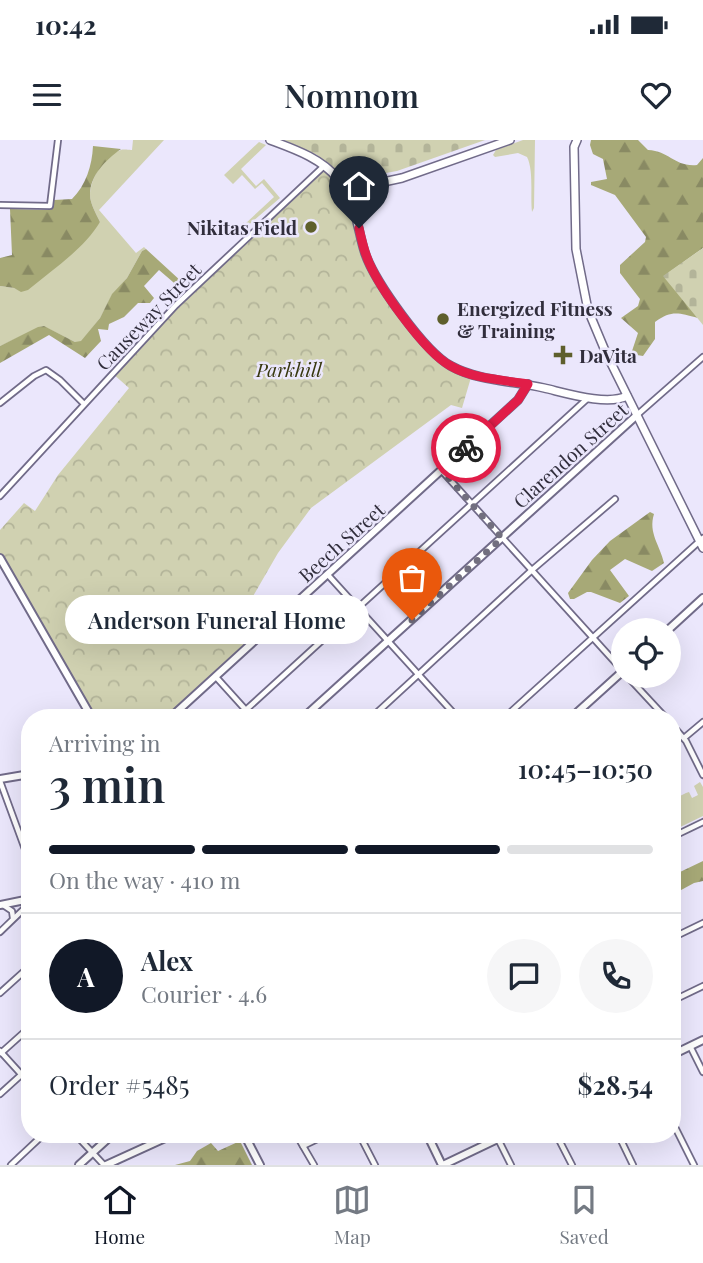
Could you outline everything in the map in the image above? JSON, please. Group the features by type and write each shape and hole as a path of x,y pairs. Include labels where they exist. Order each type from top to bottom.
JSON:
{"main road":[{"path":"270,140 324,165 346,190 372,269 432,351 449,365 461,371 589,397 618,401 627,396"},
{"path":"346,190 402,178 510,140"},
{"path":"574,143 576,249 582,290 595,330 702,542"}],"street":[{"path":"0,205 50,206 58,140"},
{"name":"Causeway Street","path":"0,496 83,403 188,293 324,165"},
{"name":"Clarendon Street","path":"313,709 703,357"},
{"path":"0,403 44,370 56,376 83,403"},
{"name":"Beech Street","path":"180,709 442,471 518,400 528,384"},
{"path":"246,709 589,397"},
{"path":"442,471 611,658"},
{"path":"381,709 532,570 615,499"},
{"path":"514,709 702,542"},
{"path":"0,558 87,709"},
{"path":"328,575 450,709"},
{"path":"681,618 703,598"},
{"path":"215,676 244,709"},
{"path":"581,709 611,682"},
{"path":"638,688 658,709"},
{"path":"684,738 703,722"},
{"path":"681,734 703,775"},
{"path":"21,776 0,780 21,838"},
{"path":"681,833 703,822"},
{"path":"1,905 21,902"},
{"path":"1,905 12,911 12,921"},
{"path":"0,932 21,911"},
{"path":"681,934 703,923"},
{"path":"0,993 21,974"},
{"path":"681,997 703,986"},
{"path":"0,1094 21,1075 1,1052 21,1035"},
{"path":"681,1050 703,1040"},
{"path":"690,1046 703,1072"},
{"path":"681,1139 694,1165"},
{"path":"11,1165 34,1143"},
{"path":"84,1143 105,1165 154,1143"},
{"path":"79,1165 103,1143"},
{"path":"249,1143 260,1165"},
{"path":"301,1143 314,1165"},
{"path":"303,1146 309,1143"},
{"path":"364,1143 376,1165"},
{"path":"432,1143 443,1165 490,1143"},
{"path":"500,1143 511,1165"},
{"path":"561,1143 572,1165"},
{"path":"622,1143 633,1165"}],"green space":[{"path":"133,140 164,140 99,210 136,253 144,247 146,249 142,251 127,278 112,295 100,318 81,342 75,342 43,326 0,346 0,286 21,291 100,222 90,198 93,182 109,156 122,150 132,150"},
{"path":"284,140 485,140 397,171 358,178 338,174 317,155"},
{"path":"523,140 535,140 532,212 531,176 527,157 518,153 495,157 493,155 496,150"},
{"path":"591,140 638,140 648,150 689,165 697,165 703,158 703,248 664,276 698,318 675,314 655,322 655,339 643,356 631,354 638,333 621,318 638,306 640,299 620,273 620,265 645,242 646,237 615,195 591,185 591,182 607,179 603,159 593,154"},
{"path":"259,142 266,145 241,169 256,186 264,179 280,198 245,228 243,222 245,224 274,197 262,183 255,189 242,175 233,184 224,175"},
{"path":"93,146 121,149 100,169 93,181 91,201 100,222 77,250 28,290 21,292 0,286 0,258 12,255 10,209 50,210 54,200 72,199 87,175"},
{"name":"Parkhill","path":"325,165 340,181 380,283 441,359 472,374 462,408 451,405 311,508 278,553 252,598 277,620 179,709 87,709 0,558 0,530 24,503 35,511 58,475 129,388 112,373 189,293"},
{"path":"703,248 703,325 663,276"},
{"path":"146,249 182,282 180,288 159,270 144,286 154,298 150,303 138,303 124,317 109,324 108,330 98,329 101,341 85,358 49,335 0,363 0,346 38,327 44,326 75,342 81,341 100,318 112,294 127,278 142,251"},
{"path":"650,512 654,514 653,533 664,563 652,571 625,559 610,570 629,596 620,603 591,592 570,599 568,593 592,560 610,541"},
{"path":"700,782 703,787 703,816 681,827 681,796 689,792 692,798 698,795 694,786"},
{"path":"703,861 703,881 681,890 681,872"},
{"path":"211,1143 218,1151 241,1143 252,1165 175,1165 190,1161 197,1151"}],"way so far":[{"path":"412,620 502,538 442,471 466,448"}],"place":[{"name":"Nikitas Field","path":"311,227"},
{"name":"Energized Fitness & Training","path":"443,319"},
{"name":"DaVita","path":"563,355"},
{"name":"Anderson Funeral Home","path":"412,620"}],"route":[{"path":"359,228 366,257 380,283 408,322 440,359 467,372 528,384 518,400 466,448"}]}
